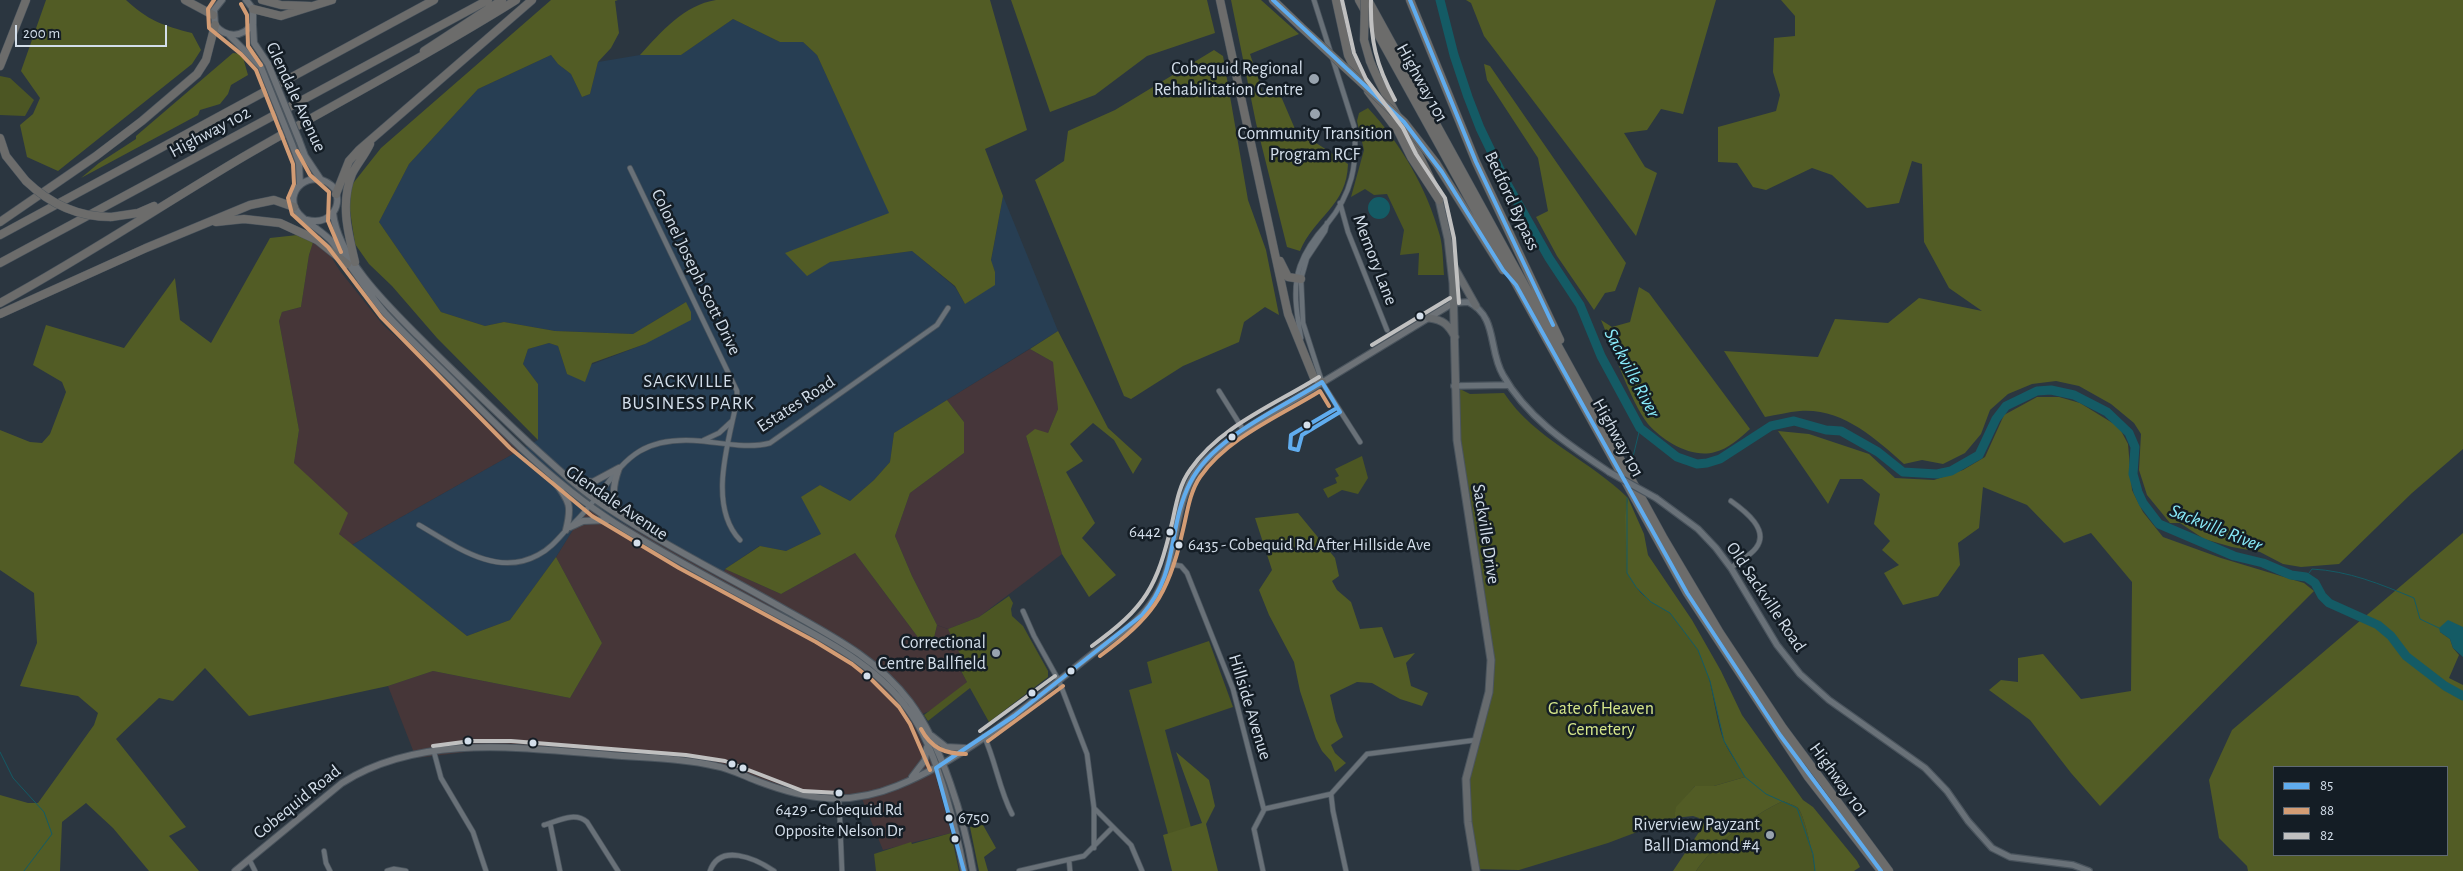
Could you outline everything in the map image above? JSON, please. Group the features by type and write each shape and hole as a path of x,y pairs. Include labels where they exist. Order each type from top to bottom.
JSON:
{"highway":[{"path":"0,66 26,0"},
{"path":"185,0 213,15"},
{"path":"262,0 282,5 312,7"},
{"path":"253,8 281,16 332,0"},
{"name":"Highway 102","path":"0,235 434,0"},
{"name":"Highway 102","path":"0,263 488,0"},
{"path":"394,72 502,0"},
{"path":"0,303 42,280 190,189 443,46 516,0"},
{"path":"336,194 349,162 359,150 371,143 532,0"},
{"path":"1220,0 1288,314 1314,378 1322,382"},
{"path":"1273,0 1404,122 1436,163 1503,270 1516,285"},
{"path":"1336,0 1348,55 1361,82 1398,131 1411,157 1439,200"},
{"name":"Highway 101","path":"1359,0 1687,592 1808,777 1880,871"},
{"path":"1366,0 1364,40 1370,61 1379,83 1424,162 1439,200"},
{"name":"Highway 101","path":"1366,0 1594,412 1720,633 1783,728 1889,871"},
{"name":"Bedford Bypass","path":"1410,0 1476,162 1594,412"},
{"path":"0,222 96,156 142,121 197,74 206,60 215,25"},
{"path":"0,138 6,156 37,192 64,208 89,216 111,217 151,208 190,189"},
{"path":"351,263 347,190 353,173 371,143"},
{"path":"0,314 146,248 264,201 274,200 294,207"},
{"path":"209,222 244,219 280,224 317,240 351,263"},
{"path":"1274,245 1288,277 1299,280"}],"main road":[{"path":"215,25 213,15 216,7 222,0"},
{"path":"246,0 253,8"},
{"name":"Glendale Avenue","path":"253,8 254,43 305,156 322,180 332,186 336,194 336,206 333,213 338,232 351,263 385,313 550,476 590,507 609,520 856,659 876,675 904,703 926,742 936,768 964,871"},
{"path":"228,34 245,32 253,24"},
{"name":"Glendale Avenue","path":"215,25 264,65 299,163 300,185 294,198 294,207 301,217 333,243 392,310 473,391 565,476 596,499 631,523 860,654 898,687 917,712 943,764 970,853 973,871"},
{"name":"Glendale Avenue","path":"300,185 312,179 322,180"},
{"name":"Sackville Drive","path":"1439,200 1452,262 1457,440 1490,660 1489,692 1466,779 1466,797 1476,871"},
{"path":"307,220 322,221 333,213"},
{"path":"1452,262 1476,306"},
{"name":"Cobequid Road","path":"235,871 355,774 389,762 434,752 471,747 511,747 686,761 723,767 802,797 840,800 885,790 936,768 984,736 1059,681 1145,612 1156,596 1169,564 1189,483 1203,462 1244,431 1454,303"},
{"path":"1429,318 1448,324 1455,337"},
{"path":"565,476 582,482 594,482 619,468"},
{"path":"619,468 613,483 613,496 616,506 631,523"},
{"path":"550,476 567,498 570,507 568,529"},
{"path":"568,529 583,521 609,520"},
{"path":"929,733 946,747 966,748"},
{"path":"910,780 926,760 926,742"}],"street":[{"name":"Memory Lane","path":"1314,0 1354,126 1357,148 1354,172 1340,203 1348,232 1387,330"},
{"name":"Colonel Joseph Scott Drive","path":"630,168 734,383 737,400 724,479 724,505 731,530 740,540"},
{"path":"1340,203 1327,224 1310,244 1300,268 1296,301 1301,339 1309,361 1360,442"},
{"path":"1454,303 1468,302 1476,306"},
{"name":"Old Sackville Road","path":"1476,306 1486,318 1498,365 1509,385 1545,426 1609,472 1656,498 1703,534 1731,568 1777,644 1800,674 1829,700 1925,768 1947,791 1968,821 1992,848 2010,857 2073,865 2089,871"},
{"name":"Estates Road","path":"419,525 475,557 499,563 526,560 538,556 552,546 590,507 619,468 643,448 677,439 729,444 756,445 770,443 937,325 948,308"},
{"path":"1454,386 1509,385"},
{"path":"1219,391 1244,431"},
{"path":"698,441 720,433 729,426 734,418"},
{"path":"1731,501 1752,520 1760,530 1761,537 1756,550 1731,568"},
{"name":"Hillside Avenue","path":"1169,564 1181,566 1187,573 1222,660 1233,689 1264,808"},
{"path":"1023,611 1034,636 1059,681 1087,754 1094,808 1094,848"},
{"path":"984,736 996,765 1003,798 1012,814"},
{"path":"1263,871 1254,829 1264,808 1332,794 1367,754 1476,740"},
{"path":"434,752 441,778 473,832 486,871"},
{"path":"1332,794 1333,812 1346,871"},
{"path":"840,800 842,871"},
{"path":"1094,808 1131,845 1140,862 1142,871"},
{"path":"544,825 575,816 585,820 618,871"},
{"path":"550,823 560,871"},
{"path":"1019,871 1084,856 1112,828"},
{"path":"324,851 326,863 330,871"},
{"path":"710,871 713,863 720,856 730,854 754,861 774,871"},
{"path":"249,859 255,871"},
{"path":"1069,860 1070,871"},
{"path":"387,871 394,869 406,871"}],"shaded area":[{"path":"733,19 780,42 803,42 817,55 890,214 786,253 830,262 912,251 955,287 965,304 995,272 991,261 1003,196 1058,331 894,433 890,462 874,480 850,501 820,485 802,497 821,534 786,551 759,546 725,569 721,578 589,504 556,557 510,620 467,636 352,545 538,440 538,384 523,364 528,349 549,343 558,346 567,374 645,344 686,302 633,334 555,331 504,322 485,326 441,312 379,222 409,164 478,89 551,55 558,64 571,74 582,97 590,94 598,62 640,55 681,55"},
{"path":"1379,197 1387,200 1390,208 1387,216 1379,219 1371,216 1368,208 1371,200"},
{"path":"316,233 340,271 383,325 522,449 352,545 339,534 294,463 299,430 279,321 282,312 301,307 309,255"},
{"path":"1030,349 1053,362 1056,374 1058,409 1048,433 1026,436 1062,554 979,617 948,629 937,625 912,576 895,536 910,493 964,453 964,422 947,400"},
{"path":"589,504 720,578 725,569 781,594 855,553 920,640 934,638 937,625 948,629 961,653 954,659 967,682 936,708 911,719 933,766 951,833 883,850 860,794 836,799 774,786 717,763 661,754 600,753 507,747 416,758 388,686 433,671 570,698 602,643 556,557"},
{"path":"2448,620 2463,627 2463,657 2453,648 2450,639 2440,632 2439,628"}],"green space":[{"path":"46,0 126,0 141,13 156,21 192,33 201,50 192,64 58,171 27,157 20,125 33,114 40,98 21,71"},
{"path":"551,0 618,0 615,1 619,33 611,48 598,62 590,94 582,97 571,74 558,64 551,55 478,89 409,164 379,222 441,312 485,326 504,322 555,331 633,334 686,302 691,312 691,320 645,344 592,363 585,382 567,374 558,346 549,343 528,349 523,364 538,384 538,440 437,338 392,286 369,264 355,244 347,191 381,148"},
{"path":"716,0 990,0 1027,130 985,149 1003,196 991,260 995,272 995,285 965,304 955,286 912,251 830,262 807,276 785,253 889,213 817,55 803,42 780,42 733,19 681,55 640,55 665,29 683,14 694,7"},
{"path":"1011,0 1207,0 1215,33 1147,56 1095,95 1050,112"},
{"path":"1231,0 1261,0 1299,34 1250,54 1263,93 1277,87 1295,129 1348,164 1342,191 1306,239 1300,251 1287,247 1256,123"},
{"path":"1466,0 1716,0 1683,114 1661,109 1647,130 1624,133 1645,167 1657,173 1636,236 1484,36 1471,3"},
{"path":"1781,0 2463,0 2463,449 2412,493 2339,564 2301,567 2283,564 2260,552 2204,539 2180,523 2170,523 2147,495 2139,470 2141,434 2134,423 2111,404 2079,386 2056,381 2032,384 2008,394 1990,410 1981,434 1965,453 1943,464 1922,460 1904,464 1869,435 1830,414 1800,411 1765,417 1724,351 1818,357 1835,319 1888,323 1919,298 1982,311 1949,288 1924,242 1922,164 1912,161 1899,203 1867,208 1832,175 1812,168 1766,190 1753,187 1737,163 1718,162 1718,127 1776,111 1780,95 1773,72 1774,38 1795,36 1795,16"},
{"path":"1214,50 1223,56 1248,200 1266,250 1279,315 1265,307 1244,322 1239,342 1183,366 1131,399 1124,396 1035,180 1064,161 1068,131 1115,110"},
{"path":"233,53 242,54 248,75 231,85 228,94 220,104 200,110 198,115 81,178 99,163 136,139 136,136"},
{"path":"1484,64 1490,66 1626,263 1615,291 1605,293 1594,310 1557,256 1536,217 1548,211 1538,158 1487,80"},
{"path":"0,76 10,78 34,100 25,116 0,115"},
{"path":"1368,108 1402,152 1428,201 1440,236 1444,275 1418,275 1419,253 1400,255 1404,230 1387,194 1374,195 1365,189 1351,197 1364,150 1357,121 1359,113"},
{"path":"316,233 309,255 301,307 282,312 279,321 299,430 294,463 348,513 339,534 467,636 510,620 556,557 602,643 570,698 433,671 388,686 249,716 205,668 173,701 159,698 116,739 186,827 169,836 199,871 149,871 113,828 86,803 62,822 60,871 0,871 0,795 28,803 38,803 94,725 98,713 78,696 20,686 37,643 34,593 0,570 0,430 30,442 42,443 50,434 66,392 62,382 33,365 46,325 124,348 175,278 180,320 211,343 270,238"},
{"path":"1639,287 1649,293 1750,429 1734,443 1706,454 1688,451 1662,437 1648,424 1641,414 1622,374 1601,320 1612,327 1630,322"},
{"path":"1058,331 1108,428 1142,459 1133,474 1114,440 1093,423 1070,444 1083,461 1066,472 1095,523 1082,538 1116,575 1089,597 1062,554 1026,436 1035,429 1048,433 1058,409 1053,362 1030,349"},
{"name":"Gate of Heaven Cemetery","path":"1454,386 1470,394 1504,393 1516,409 1546,436 1613,484 1628,498 1626,544 1633,580 1644,596 1678,620 1698,649 1707,672 1724,741 1745,777 1714,786 1695,786 1677,807 1674,818 1608,843 1519,870 1476,869 1466,779 1484,713 1491,660 1472,544"},
{"path":"2037,397 2059,397 2080,403 2119,427 2128,444 2132,490 2143,512 2163,537 2221,558 2304,583 2314,591 2100,806 2071,773 2030,720 1989,690 2001,680 2018,682 2018,658 2043,654 2081,699 2131,691 2132,582 2091,533 2064,543 2027,505 1983,487 1979,528 1958,543 1960,565 1938,596 1903,605 1884,573 1899,565 1882,550 1890,541 1874,524 1880,494 1862,479 1840,479 1828,504 1778,431 1809,434 1869,454 1895,478 1934,480 1963,470 1985,457 2004,415"},
{"path":"947,400 964,422 964,453 910,493 895,536 912,576 937,625 934,638 920,640 855,553 781,594 725,569 760,546 786,551 821,534 801,497 820,485 850,501 874,480 890,462 894,433"},
{"path":"1362,456 1368,478 1358,494 1342,490 1328,498 1323,489 1337,483 1335,478 1339,476 1335,469"},
{"path":"1628,498 1644,534 1648,555 1692,620 1721,671 1742,715 1803,800 1813,807 1857,861 1860,867 1854,871 1815,871 1809,838 1801,813 1797,807 1783,801 1758,814 1735,831 1704,860 1696,871 1673,871 1701,829 1702,823 1699,818 1693,816 1674,818 1676,807 1695,786 1714,786 1745,777 1724,741 1710,681 1698,650 1670,613 1651,602 1636,587 1627,573 1625,516"},
{"path":"1298,513 1335,558 1339,576 1332,581 1337,590 1351,602 1360,629 1382,627 1394,658 1415,653 1406,663 1411,686 1428,693 1422,706 1400,699 1372,683 1357,682 1330,695 1336,721 1343,737 1331,745 1335,753 1346,763 1335,772 1331,761 1322,751 1316,739 1300,691 1294,662 1269,615 1259,590 1272,570 1255,518"},
{"path":"2463,533 2463,627 2440,632 2450,639 2453,648 2459,655 2449,678 2463,685 2463,871 2248,871 2247,866 2219,838 2209,780 2232,730"},
{"path":"1009,596 1013,603 1011,609 1012,616 1023,626 1048,671 1048,677 989,722 970,688 928,721 924,715 967,682 954,658 960,654 948,629 979,617"},
{"path":"1209,641 1233,707 1165,730 1193,835 1170,841 1129,690 1152,683 1147,662"},
{"path":"1176,752 1209,780 1215,806 1206,824 1218,871 1172,871 1163,835 1202,823"},
{"path":"1783,801 1797,807 1801,813 1809,838 1815,871 1696,871 1704,860 1735,831 1758,814"},
{"path":"983,825 996,848 984,857 988,871 979,871 970,827"},
{"path":"951,833 959,871 876,871 874,854 911,842 912,844"}],"waterway":[{"name":"Sackville River","path":"1440,0 1454,55 1468,97 1480,128 1506,182 1549,258 1580,305 1601,356 1640,428 1677,457 1697,464 1707,463 1720,459 1771,426 1794,421 1826,430 1841,431 1878,452 1903,472 1937,474 1951,471 1979,455 1996,419 2006,406 2037,391 2051,390 2074,395 2107,412 2129,433 2135,447 2133,474 2138,492 2143,503 2159,524 2234,556 2263,563 2291,575 2306,577 2315,583 2322,596 2329,603 2378,625 2391,636 2406,656 2445,686 2463,696"},
{"path":"1632,461 1640,428"},
{"path":"1627,498 1627,573 1636,587 1651,602 1670,613 1698,650 1710,681 1724,741 1745,777 1766,794 1797,808 1813,854 1815,871"},
{"path":"2306,577 2312,569 2326,570 2352,575 2389,588 2414,598 2420,619 2439,628"},
{"path":"0,752 13,778 44,812 52,834 24,871"}],"transit line":[{"name":"88","path":"214,0 208,9 209,28 241,54 256,70 293,164 294,184 288,198 292,214 328,247 381,317 510,448 592,516 679,568 816,642 852,664 872,680 899,707 910,724 930,770"},
{"name":"85","path":"1273,0 1404,122 1442,172 1503,270 1516,285 1687,593 1780,735 1881,871"},
{"name":"82","path":"1342,0 1354,53 1366,79 1403,128 1416,154 1445,198 1454,238 1459,303"},
{"name":"82","path":"1371,0 1373,40 1383,75 1395,100"},
{"name":"85","path":"1410,0 1476,162 1553,325"},
{"name":"88","path":"241,4 247,15 248,46 261,65"},
{"name":"88","path":"297,151 310,175 329,192 328,221 341,252"},
{"name":"82","path":"1372,345 1450,298"},
{"name":"82","path":"1092,646 1125,619 1147,594 1161,564 1183,482 1202,454 1233,428 1319,377"},
{"name":"85","path":"964,871 936,768 1014,716 1142,615 1154,599 1168,566 1178,516 1190,483 1214,452 1249,425 1322,382 1340,412 1302,435 1298,450 1290,448 1291,435 1337,408"},
{"name":"88","path":"1100,656 1132,630 1155,604 1177,556 1193,490 1200,477 1212,463 1225,450 1256,428 1320,391 1329,406"},
{"name":"82","path":"980,731 1055,676"},
{"name":"88","path":"988,741 1063,686"},
{"name":"88","path":"921,729 929,741 939,749 952,753 966,754"},
{"name":"82","path":"433,746 471,741 511,741 686,755 725,761 803,791 839,793"}],"place":[{"name":"Cobequid Regional Rehabilitation Centre","path":"1314,79"},
{"name":"Community Transition Program RCF","path":"1315,114"},
{"name":"6442","path":"1170,532"},
{"name":"6435 - Cobequid Rd After Hillside Ave","path":"1179,545"},
{"name":"Correctional Centre Ballfield","path":"996,653"},
{"name":"6429 - Cobequid Rd Opposite Nelson Dr","path":"839,793"},
{"name":"6750","path":"949,818"},
{"name":"Riverview Payzant Ball Diamond #4","path":"1770,835"}],"district":[{"name":"SACKVILLE BUSINESS PARK","path":"688,392"}]}
